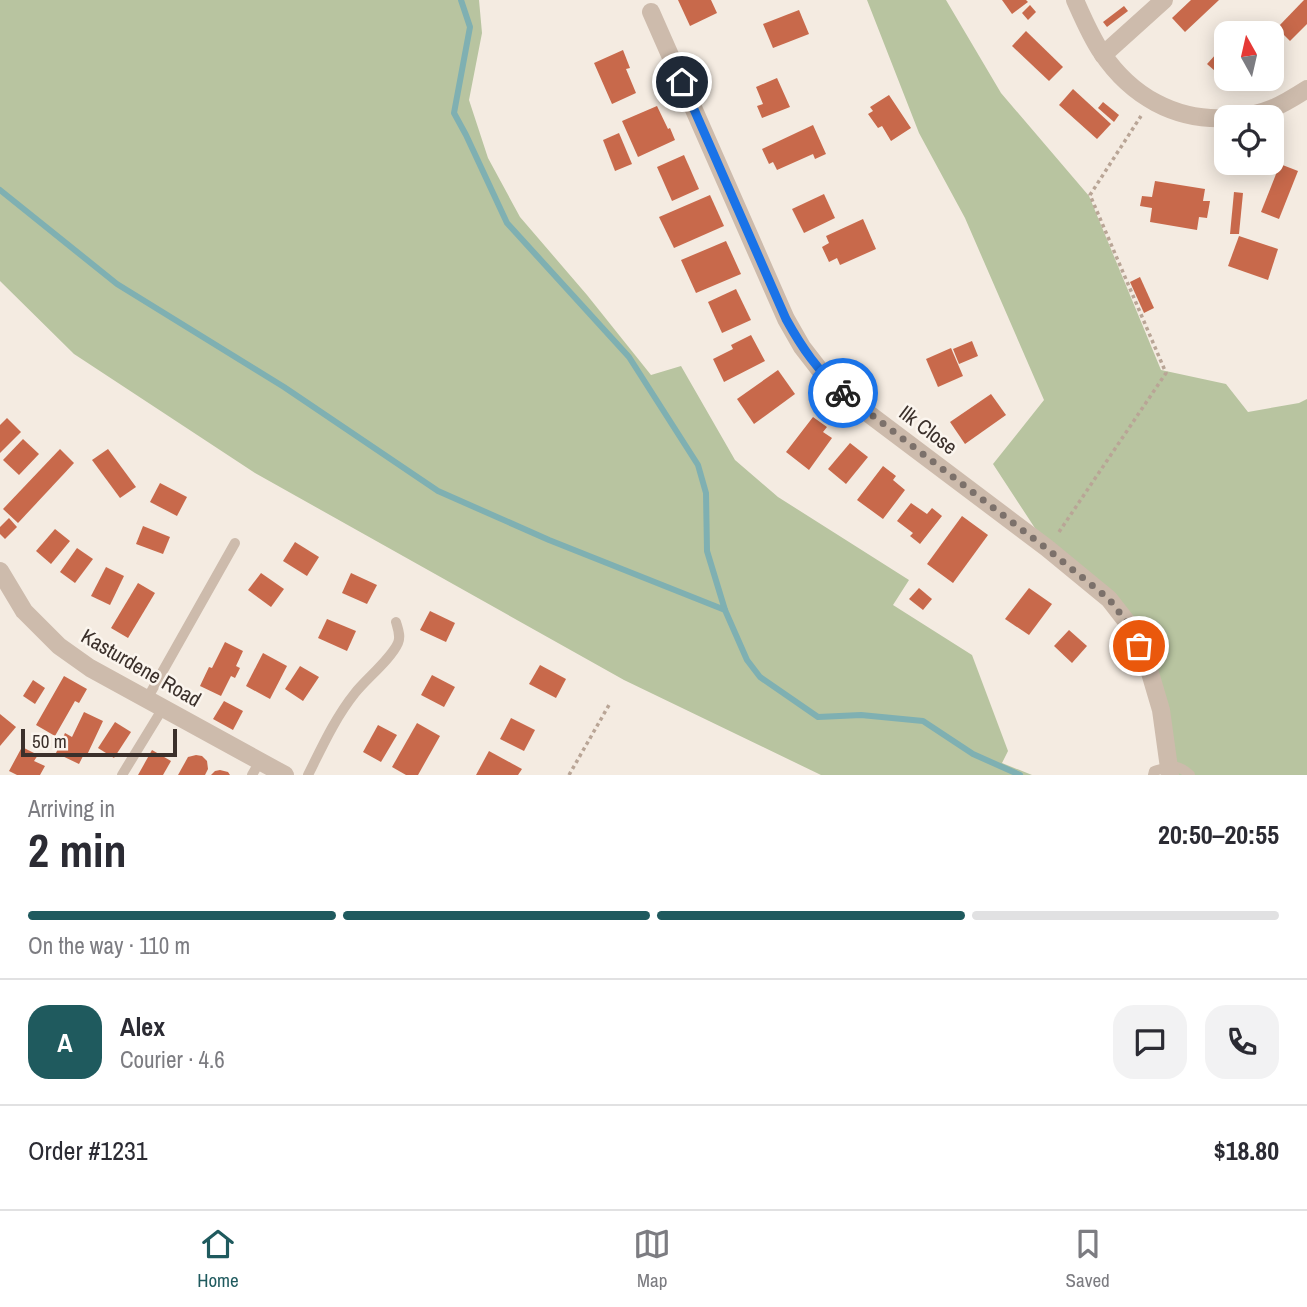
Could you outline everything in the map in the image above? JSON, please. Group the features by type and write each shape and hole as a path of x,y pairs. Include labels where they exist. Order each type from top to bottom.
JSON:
{"street":[{"path":"1075,0 1103,55 1128,83 1151,101 1178,113 1214,118"},
{"path":"1103,55 1164,0"},
{"name":"Ilk Close","path":"652,6 786,319 802,347 826,378 857,405 1109,599 1130,626 1149,666 1161,710 1164,773"},
{"path":"1282,105 1307,89"},
{"name":"Kasturdene Road","path":"0,570 24,611 60,646 90,668 155,704 256,768 285,775"}],"lane":[{"path":"122,775 234,542"},
{"path":"308,775 336,721 354,695 393,652 400,634 396,622"},
{"path":"1164,773 1181,767 1190,775"}],"path":[{"path":"1056,536 1166,373 1090,195 1151,101"},
{"path":"569,775 609,705"}],"green space":[{"path":"0,0 479,0 482,33 469,100 488,158 520,217 651,375 681,366 735,460 778,497 909,580 893,605 972,655 1008,751 1002,763 1032,775 821,775 624,680 255,473 74,354 0,281"},
{"path":"867,0 946,0 1001,93 1089,196 1161,370 1226,384 1248,412 1299,403 1307,399 1307,775 1171,775 1133,627 1046,545 993,464 1044,400 965,218 919,133"}],"building":[{"path":"678,0 711,0 717,13 690,26"},
{"path":"1002,0 1026,0 1028,2 1012,14"},
{"path":"1191,0 1219,0 1185,32 1172,18"},
{"path":"1307,0 1307,24 1290,41 1284,35 1284,21"},
{"path":"1030,5 1036,12 1028,20 1022,13"},
{"path":"1124,6 1128,11 1107,27 1103,22"},
{"path":"799,10 809,34 773,48 763,24"},
{"path":"1026,31 1063,67 1049,81 1012,46"},
{"path":"623,50 630,68 626,69 636,93 612,104 594,63"},
{"path":"1214,56 1214,70 1207,64"},
{"path":"777,78 790,107 762,118 757,106 763,104 756,87"},
{"path":"1073,89 1111,124 1097,139 1059,105"},
{"path":"889,95 911,128 891,141 882,126 878,128 868,114 873,111 870,107"},
{"path":"1103,102 1119,115 1114,122 1098,108"},
{"path":"657,106 675,140 638,157 622,121"},
{"path":"813,125 826,154 815,159 813,154 777,170 773,162 769,164 762,149"},
{"path":"619,133 632,164 615,171 603,140"},
{"path":"684,155 699,189 672,201 657,167"},
{"path":"1284,166 1298,171 1279,219 1261,212 1276,175 1284,175"},
{"path":"1155,181 1205,189 1203,201 1210,201 1207,218 1199,217 1197,230 1150,222 1152,208 1140,206 1142,196 1152,197"},
{"path":"1234,192 1243,193 1239,234 1230,234"},
{"path":"824,194 835,218 804,233 792,209"},
{"path":"710,195 724,226 674,248 659,217"},
{"path":"863,219 876,249 840,265 837,258 829,262 822,247 829,243 826,236"},
{"path":"1239,236 1278,249 1268,280 1228,266"},
{"path":"726,241 741,274 696,293 681,260"},
{"path":"1140,277 1154,308 1144,313 1130,282"},
{"path":"736,289 751,320 722,333 708,302"},
{"path":"751,335 765,361 724,382 713,359 733,349 731,345"},
{"path":"972,341 978,356 959,364 953,349"},
{"path":"951,348 963,376 938,387 926,359"},
{"path":"778,370 795,394 754,424 737,399"},
{"path":"991,394 1006,415 965,444 950,422"},
{"path":"813,417 827,427 823,432 832,438 809,470 786,452"},
{"path":"7,418 21,432 0,453 0,425"},
{"path":"23,439 39,454 19,475 3,460"},
{"path":"850,443 868,457 846,484 828,469"},
{"path":"60,449 74,463 18,523 3,509"},
{"path":"108,449 136,487 120,498 92,460"},
{"path":"883,466 896,476 893,480 905,490 883,519 857,500"},
{"path":"160,483 187,497 177,516 150,502"},
{"path":"911,503 927,514 932,508 942,516 920,544 910,536 913,533 897,521"},
{"path":"962,516 988,535 953,583 927,564"},
{"path":"9,518 17,527 5,539 0,534 0,527"},
{"path":"143,526 170,537 163,554 136,544"},
{"path":"55,529 70,541 51,564 36,551"},
{"path":"295,542 319,557 307,576 283,561"},
{"path":"77,548 93,559 75,583 60,572"},
{"path":"106,567 124,576 110,605 91,596"},
{"path":"261,573 284,589 271,607 248,590"},
{"path":"351,573 377,585 367,604 342,593"},
{"path":"138,583 155,593 128,638 111,628"},
{"path":"919,588 932,599 923,610 909,599"},
{"path":"1029,588 1052,604 1029,635 1005,619"},
{"path":"430,611 455,623 446,642 420,630"},
{"path":"327,619 356,631 347,651 318,638"},
{"path":"1069,630 1087,646 1072,663 1054,646"},
{"path":"225,642 243,651 236,666 240,668 235,678 231,676 221,696 200,686"},
{"path":"263,653 287,666 270,699 246,686"},
{"path":"540,665 566,679 556,698 529,684"},
{"path":"300,666 319,677 303,701 285,689"},
{"path":"432,675 455,687 444,707 421,695"},
{"path":"64,676 87,689 79,703 75,701 55,736 36,725"},
{"path":"33,680 45,688 35,704 23,696"},
{"path":"224,701 243,711 233,730 213,719"},
{"path":"84,712 103,721 87,755 84,754 79,764 56,753 65,733 72,737"},
{"path":"0,714 16,727 0,746"},
{"path":"511,718 535,730 524,751 500,739"},
{"path":"115,722 131,732 114,758 98,748"},
{"path":"417,723 440,736 418,775 406,775 392,767"},
{"path":"378,725 397,735 381,762 363,752"},
{"path":"22,747 38,755 34,761 45,766 40,775 17,775 9,771"},
{"path":"152,750 171,761 163,775 138,775"},
{"path":"489,751 522,769 518,775 476,775"},
{"path":"196,755 207,761 208,769 205,775 178,775 188,757"},
{"path":"220,770 228,772 230,775 211,775"}],"waterway":[{"path":"461,0 470,27 454,113 507,223 629,357 698,465 706,493 707,551 725,610 747,660 760,677 818,717 861,715 923,721 973,754 1020,775"},
{"path":"0,190 117,284 284,387 438,491 549,540 725,610"}],"way so far":[{"path":"843,393 1109,599 1130,626 1139,646"}],"route":[{"path":"682,82 786,319 802,347 826,378 843,393"}]}
